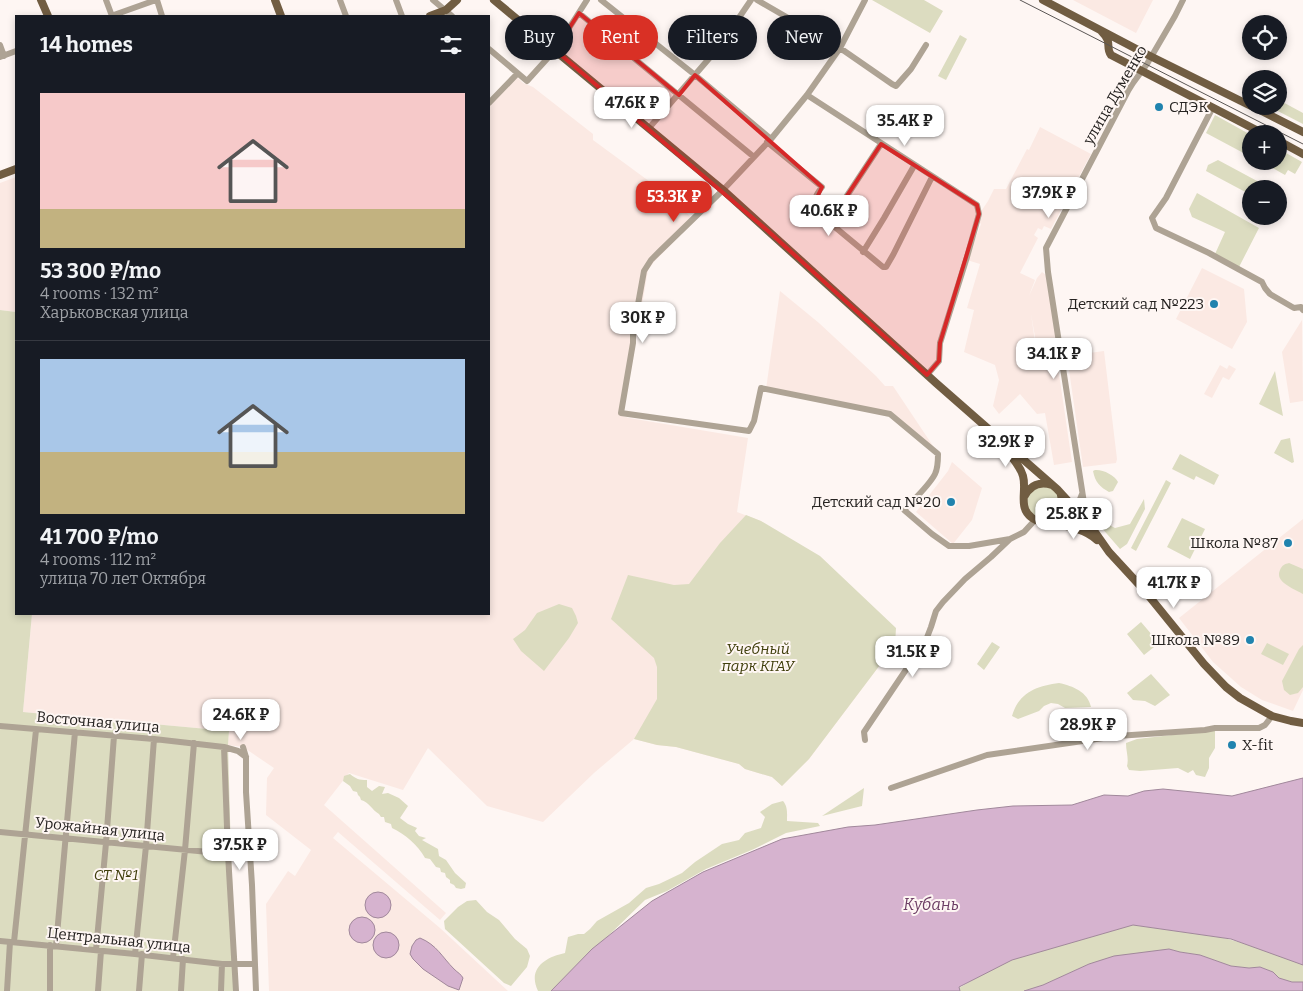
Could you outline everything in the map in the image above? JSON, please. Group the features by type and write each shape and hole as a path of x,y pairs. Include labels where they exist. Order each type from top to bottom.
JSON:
{"main road":[{"path":"41,0 48,15"},
{"path":"275,0 281,15"},
{"path":"433,15 446,10 457,0"},
{"path":"494,0 512,15"},
{"path":"1043,0 1242,101"},
{"path":"1097,28 1108,38 1108,51 1111,56 1142,70 1247,125"},
{"path":"1109,44 1118,41 1128,44"},
{"path":"567,60 724,190 1052,486 1144,590 1204,664 1226,687 1240,698 1272,716 1303,723"},
{"path":"1269,115 1303,132"},
{"path":"1287,146 1303,154"},
{"path":"0,175 15,169"},
{"path":"994,434 1021,470 1025,486 1024,501 1029,516 1039,521 1088,527"},
{"path":"1024,501 1027,491 1034,485 1043,483 1052,486"},
{"path":"1039,521 1052,520 1059,513 1064,498"}],"street":[{"path":"106,0 112,15"},
{"path":"115,15 156,0 162,15"},
{"path":"340,0 346,15"},
{"path":"396,0 402,15"},
{"path":"433,0 451,15"},
{"path":"573,22 587,0"},
{"path":"601,0 695,75 822,187 816,195 814,204 818,213 863,252 885,268 932,177"},
{"path":"649,128 719,47 751,0"},
{"path":"757,0 783,15"},
{"path":"841,46 865,0"},
{"name":"улица Думенко","path":"1088,527 1048,272 1046,248 1128,91 1152,56 1183,0"},
{"path":"579,13 754,157"},
{"path":"0,45 2,57 15,52"},
{"path":"841,49 896,86 911,69 926,45"},
{"path":"490,50 516,74 527,81 546,60"},
{"path":"832,60 807,96 754,157 724,190 651,260 644,271 621,412 748,431 754,421 761,388 890,414 938,454 935,474 904,510 932,534 949,546 969,546 1010,539 1039,521"},
{"path":"490,102 516,74"},
{"path":"807,96 977,205 979,214 940,343 939,360 927,375"},
{"path":"1213,107 1166,198 1152,218 1156,228 1209,253 1262,282 1270,294 1294,308 1300,307 1303,310"},
{"path":"829,223 881,144"},
{"path":"863,252 914,166"},
{"path":"1064,498 1075,502 1082,494"},
{"path":"865,740 864,732 926,640 936,611 964,579 1010,539"},
{"path":"891,788 987,755 1117,736 1215,728 1259,728 1265,725 1272,716"},
{"name":"Восточная улица","path":"0,726 224,746"},
{"path":"7,991 36,730"},
{"path":"50,991 75,732"},
{"path":"98,991 98,950 114,736"},
{"path":"139,991 138,954 154,739"},
{"path":"173,958 194,743"},
{"path":"236,991 224,746 238,751 246,757"},
{"path":"243,747 246,757 256,991"},
{"name":"Урожайная улица","path":"0,832 250,856"},
{"name":"Центральная улица","path":"0,941 222,964 255,964"},
{"path":"180,991 183,959"},
{"path":"220,991 222,964"}],"highlighted area":[{"path":"579,13 679,95 695,75 822,187 814,204 829,223 881,144 977,205 979,214 940,343 939,361 927,375 768,231 555,50"}],"shaded area":[{"path":"1073,0 1153,0 1136,33"},
{"path":"516,76 593,134 593,140 657,187 690,216 693,222 648,270 623,416 748,438 737,512 761,521 895,645 809,759 782,786 772,777 745,769 739,764 676,747 657,745 634,739 594,773 543,822 487,806 428,748 403,790 349,773 324,805 446,913 440,920 338,832 333,838 440,928 508,991 269,991 266,904 288,871 295,876 311,850 266,815 267,778 274,768 243,747 228,745 229,731 23,712 32,615 490,615 490,103"},
{"path":"1040,127 1091,154 1051,229 1044,226 1042,230 1038,228 1034,235 1038,238 1020,273 1035,280 1029,296 1037,278 1042,272 1046,275 1057,345 1037,348 1031,314 1036,349 1055,347 1072,462 1054,465 1045,413 1037,414 1020,394 999,414 993,406 999,380 995,365 964,352 974,310 967,308 980,264 967,260 981,224 979,222 982,210 994,189 1006,189"},
{"path":"15,177 15,312 0,310 0,183"},
{"name":"Детский сад №223","path":"1202,268 1244,289 1247,322 1232,349 1176,319"},
{"path":"780,291 819,323 885,386 893,386 937,452 891,412 766,389"},
{"path":"1302,320 1303,401 1290,403 1282,352"},
{"path":"1104,351 1117,459 1116,463 1083,467 1067,356"},
{"path":"1220,365 1227,369 1229,365 1236,369 1229,380 1223,377 1212,398 1204,394"},
{"name":"Детский сад №20","path":"952,462 982,488 972,520 953,544 916,512 948,471"},
{"name":"Школа №89","path":"1303,519 1303,690 1293,711 1262,700 1241,687 1213,662 1179,618"}],"green space":[{"path":"872,0 924,0 943,11 930,33"},
{"path":"960,35 967,39 946,80 938,76"},
{"path":"1287,104 1303,113 1303,124 1286,115"},
{"path":"1215,115 1242,130 1242,152 1206,133"},
{"path":"1287,154 1302,162 1295,174 1288,170 1285,175 1276,170 1287,170"},
{"path":"1218,160 1255,180 1242,180 1242,190 1206,171 1208,165"},
{"path":"1197,193 1242,218 1242,225 1254,225 1259,228 1239,267 1215,254 1225,232 1192,217 1189,209"},
{"name":"СТ №1","path":"0,310 15,312 15,615 32,615 23,712 229,731 231,854 237,991 0,991"},
{"path":"1275,371 1283,416 1259,404"},
{"path":"1290,438 1294,462 1292,463 1274,453 1281,440"},
{"path":"1180,454 1219,475 1214,485 1196,476 1194,480 1172,469"},
{"path":"1093,471 1108,473 1116,479 1118,482 1113,491 1109,492 1098,484"},
{"path":"1166,480 1171,483 1136,551 1131,548"},
{"path":"1043,486 1049,487 1054,491 1058,496 1058,508 1054,513 1049,517 1043,518 1037,517 1032,513 1028,508 1027,502 1028,496 1032,491 1037,487"},
{"path":"1144,499 1145,509 1127,544 1120,549 1094,517 1115,528 1130,524"},
{"name":"Учебный парк КГАУ","path":"746,515 761,521 820,556 896,628 895,645 809,759 782,786 772,777 745,769 739,764 676,747 657,745 634,739 657,699 657,667 654,658 611,619 628,575 674,585 689,584 720,543"},
{"path":"1182,518 1205,529 1190,559 1167,547"},
{"path":"1289,563 1303,569 1303,594 1286,585 1280,578 1281,568"},
{"path":"559,604 572,608 578,623 544,671 521,651 513,639 525,630 537,613"},
{"path":"1141,622 1159,643 1144,655 1127,634"},
{"path":"992,642 1000,647 984,670 977,664"},
{"path":"1267,643 1289,654 1283,665 1261,654"},
{"path":"1303,645 1303,687 1298,693 1290,695 1284,690 1282,681"},
{"path":"1151,674 1170,695 1155,706 1145,701 1133,700 1127,693"},
{"path":"1059,683 1079,690 1087,697 1091,707 1065,708 1051,703 1039,711 1018,719 1012,716 1019,701 1024,696 1036,688"},
{"path":"1215,730 1215,748 1209,758 1209,768 1205,777 1196,775 1193,770 1188,773 1178,768 1140,771 1129,770 1127,766 1126,743 1137,739"},
{"path":"350,774 358,779 367,780 367,787 372,791 379,786 385,787 382,794 388,793 399,798 408,806 400,818 417,828 415,831 419,836 426,838 422,840 438,849 439,856 446,860 455,873 466,883 465,888 456,888 450,883 445,873 441,872 440,868 436,867 430,859 425,858 411,840 392,828 391,824 385,822 384,817 381,817 361,800 357,792 353,791 343,781 344,776"},
{"path":"864,788 862,806 822,816"},
{"path":"783,801 787,813 787,821 818,823 820,826 786,833 706,869 667,891 645,900 556,991 538,991 535,983 537,970 540,965 551,957 565,953 568,937 584,934 597,921 629,903 646,888 682,873 722,844 739,840 745,833 761,828 765,817 760,812 772,804"},
{"path":"476,900 487,912 499,920 515,939 527,949 530,956 527,967 511,986 504,983 445,929 444,921 458,907 467,901"},
{"path":"1120,923 1220,937 1269,950 1303,965 1303,982 1292,982 1279,978 1273,972 1260,967 1231,966 1200,955 1169,949 1089,964 1043,985 1024,991 960,991 959,988 999,965 1040,948"}],"water":[{"name":"Кубань","path":"1303,778 1303,965 1231,939 1133,925 1012,960 959,987 960,991 551,991 592,949 652,901 703,872 782,839 848,827 875,825 977,810 1013,806 1072,805 1104,795 1128,796 1144,791 1163,789 1232,796"},
{"path":"378,892 387,896 391,905 387,914 378,918 369,914 365,905 369,896"},
{"path":"362,917 371,921 375,930 371,939 362,943 353,939 349,930 353,921"},
{"path":"386,932 395,936 399,945 395,954 386,958 377,954 373,945 377,936"},
{"path":"420,938 435,948 463,978 459,990 448,986 423,969 413,959 410,954 412,946"},
{"path":"1169,949 1200,955 1231,966 1260,967 1273,972 1279,978 1292,982 1303,982 1303,991 1024,991 1043,985 1089,964 1114,956"}],"tram line":[{"path":"1020,0 1303,144"}],"place":[{"name":"СДЭК","path":"1159,107"},
{"name":"Детский сад №223","path":"1214,304"},
{"name":"Детский сад №20","path":"951,502"},
{"name":"Школа №87","path":"1288,543"},
{"name":"Школа №89","path":"1250,640"},
{"name":"X-fit","path":"1232,745"}]}
